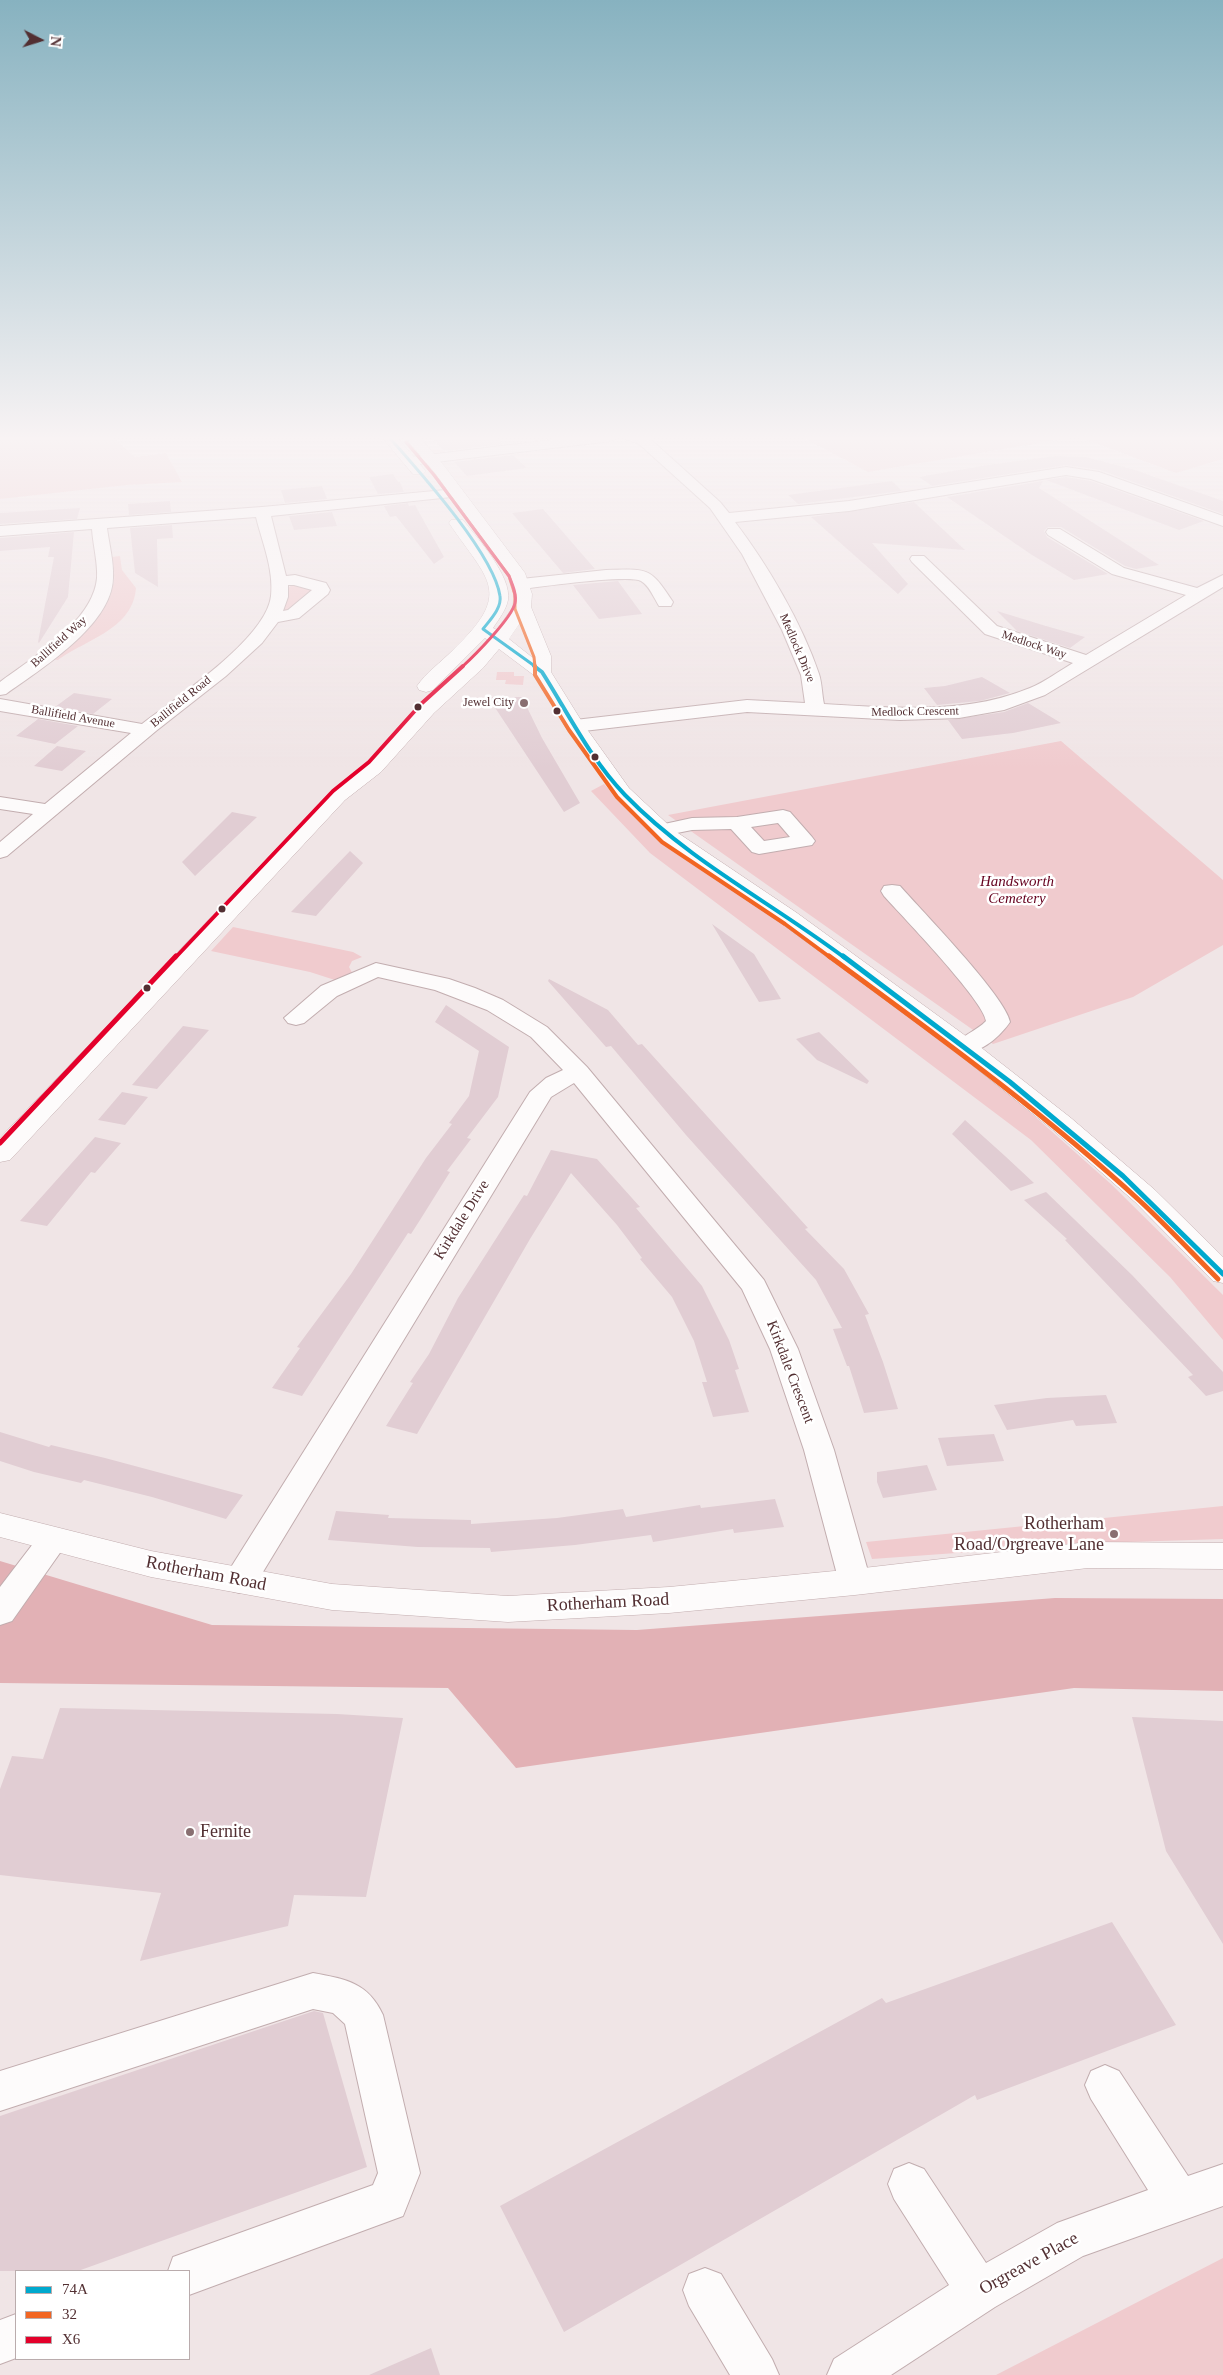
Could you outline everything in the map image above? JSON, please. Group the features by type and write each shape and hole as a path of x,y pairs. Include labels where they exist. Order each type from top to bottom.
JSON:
{"main road":[{"path":"0,1154 338,796 374,768 427,709 476,664 496,633 497,609 500,595 498,587 473,548"},
{"path":"498,548 521,584 524,594 522,607 542,656 535,668"},
{"path":"338,796 353,764 417,695 496,633 522,607"},
{"path":"496,633 535,639"},
{"path":"496,633 535,668 622,792 662,830 704,862 789,918 965,1047 1062,1124 1145,1196 1223,1274"},
{"path":"476,664 535,668"},
{"name":"Rotherham Road","path":"0,1525 151,1564 240,1581 332,1596 450,1606 508,1608 670,1600 855,1582 1088,1555 1223,1556"}],"street":[{"name":"Ballifield Way","path":"0,690 64,640 99,602 105,586 102,548"},
{"name":"Ballifield Road","path":"0,852 249,646 272,618 278,600 279,580 271,548"},
{"name":"Medlock Drive","path":"746,548 791,630 810,675 814,708"},
{"path":"1080,548 1118,571 1199,594"},
{"name":"Medlock Way","path":"918,559 991,630 1088,662"},
{"path":"521,584 624,574 641,575 647,577 665,602"},
{"path":"272,618 293,614 322,590 320,586 306,582 279,580"},
{"name":"Medlock Crescent","path":"575,726 747,706 814,708 900,714 959,712 1004,704 1039,691 1223,580"},
{"name":"Ballifield Avenue","path":"0,705 147,730"},
{"path":"0,803 49,811"},
{"path":"662,830 692,824 737,823"},
{"path":"892,891 972,981 997,1014 998,1022 989,1032 965,1047"},
{"path":"296,1018 329,991 376,970 441,984 495,1005 539,1032 578,1072"},
{"name":"Kirkdale Drive","path":"240,1581 542,1092 555,1083 578,1072"},
{"name":"Kirkdale Crescent","path":"578,1072 754,1286 784,1349 819,1450 855,1582"},
{"path":"0,1612 53,1540"},
{"path":"0,2091 313,1991 344,1997 363,2015 399,2174 388,2201 190,2273"},
{"path":"1106,2085 1179,2200"},
{"path":"909,2184 979,2291"},
{"name":"Orgreave Place","path":"850,2375 979,2291 1072,2238 1223,2185"},
{"path":"705,2290 756,2375"},
{"path":"0,2342 15,2336"}],"green space":[{"path":"120,556 122,570 136,588 133,602 127,614 107,632 58,660 50,659 81,635 99,616 111,593 114,577 112,557"},
{"path":"292,585 301,585 313,590 291,610 283,611 287,589"},
{"path":"497,672 514,672 514,676 524,676 523,685 505,684 506,680 496,680"},
{"name":"Handsworth Cemetery","path":"1061,741 1223,880 1223,945 1133,997 993,1044 668,815"},
{"path":"604,784 633,816 667,845 787,927 907,1015 1013,1097 1112,1185 1223,1295 1223,1340 1170,1277 1031,1140 650,853 591,791"},
{"path":"233,927 353,952 362,957 352,961 349,967 354,976 338,981 310,972 211,951"},
{"path":"1223,1506 1223,1539 1097,1543 872,1559 866,1542"},
{"path":"1223,2258 1223,2375 996,2375"}],"shaded area":[{"path":"0,1561 212,1625 637,1630 1055,1598 1223,1599 1223,1691 1074,1688 516,1768 448,1688 0,1683"}],"building":[{"path":"0,548 40,548 0,551"},
{"path":"50,548 73,548 68,597 39,643 54,557 48,557"},
{"path":"132,548 157,548 158,587 135,573"},
{"path":"421,548 439,548 444,557 434,564"},
{"path":"542,548 577,548 595,569 563,573"},
{"path":"846,548 876,548 908,584 898,594"},
{"path":"936,548 963,548 965,550"},
{"path":"1021,548 1065,548 1108,574 1074,580"},
{"path":"1095,548 1132,548 1159,565 1136,569 1125,566"},
{"path":"618,581 642,614 599,619 573,585"},
{"path":"997,611 1085,637 1070,648 1017,631"},
{"path":"982,677 1010,693 980,701 937,705 924,688 945,686"},
{"path":"74,693 112,699 93,714 55,707"},
{"path":"488,697 522,697 542,738 580,803 564,812"},
{"path":"1028,703 1061,723 1013,733 962,739 948,720 1004,712"},
{"path":"38,719 78,726 55,744 16,736"},
{"path":"57,746 86,751 62,771 34,766"},
{"path":"232,812 257,817 195,876 182,862"},
{"path":"350,851 363,863 316,916 291,912"},
{"path":"712,924 754,954 781,999 759,1002"},
{"path":"549,979 608,1010 638,1045 642,1044 808,1228 805,1229 844,1269 869,1314 865,1315 898,1409 864,1413 849,1366 847,1366 833,1329 842,1328 816,1280 686,1135 611,1046 606,1047 548,981"},
{"path":"446,1005 509,1047 498,1097 467,1138 471,1139 447,1171 450,1172 420,1220 411,1234 408,1233 302,1396 272,1388 300,1348 297,1347 351,1274 426,1158 452,1124 449,1123 469,1096 479,1051 435,1022"},
{"path":"183,1026 209,1030 157,1089 132,1085"},
{"path":"819,1032 869,1081 867,1084 817,1060 796,1039"},
{"path":"122,1092 148,1097 125,1125 98,1120"},
{"path":"965,1120 1034,1183 1011,1191 952,1134"},
{"path":"95,1137 121,1143 95,1173 91,1172 47,1226 20,1221"},
{"path":"551,1150 597,1159 640,1207 636,1208 702,1286 729,1340 739,1369 735,1370 749,1412 713,1417 702,1382 707,1382 694,1341 672,1297 640,1259 642,1258 617,1225 571,1173 530,1239 417,1434 386,1426 413,1383 410,1382 429,1354 458,1298 524,1195 527,1196"},
{"path":"1046,1192 1132,1275 1223,1372 1223,1391 1206,1396 1188,1377 1193,1375 1065,1240 1067,1239 1024,1200"},
{"path":"1106,1395 1117,1423 1076,1426 1073,1420 1007,1430 994,1405 1047,1398"},
{"path":"0,1432 49,1447 51,1445 105,1458 243,1495 226,1519 152,1497 84,1480 81,1483 34,1472 0,1461"},
{"path":"994,1434 1004,1461 947,1466 938,1438"},
{"path":"927,1465 937,1490 883,1498 877,1482 877,1472"},
{"path":"775,1499 784,1527 734,1533 733,1529 653,1542 651,1535 575,1545 491,1552 490,1548 418,1547 328,1540 336,1511 389,1515 388,1518 471,1520 471,1524 557,1518 623,1509 626,1517 700,1505 701,1508"},
{"name":"Fernite","path":"60,1708 337,1714 403,1718 366,1897 294,1895 288,1926 140,1961 161,1893 0,1875 0,1789 12,1756 43,1759"},
{"path":"1132,1717 1223,1721 1223,1944 1166,1851"},
{"path":"1112,1922 1176,2025 977,2100 975,2095 564,2332 500,2206 882,1998 886,2003"},
{"path":"314,2011 323,2013 367,2167 81,2270 0,2271 0,2116"},
{"path":"431,2348 440,2375 369,2375"}],"transit line":[{"name":"74A","path":"477,548 495,580 500,596 499,605 483,629 542,672 601,766 624,794 662,830 703,861 833,949 1010,1082 1123,1176 1223,1274"},
{"name":"32","path":"488,548 509,576 515,595 515,609 534,657 535,675 569,730 617,797 662,842 785,924 960,1053 1057,1130 1140,1201 1218,1279"},
{"name":"X6","path":"0,1143 333,791 369,762 421,704 471,659 499,627 515,604 515,595 509,576 488,548"}],"place":[{"name":"Jewel City","path":"524,703"},
{"name":"Rotherham Road/Orgreave Lane","path":"1114,1534"},
{"name":"Fernite","path":"190,1832"}]}
